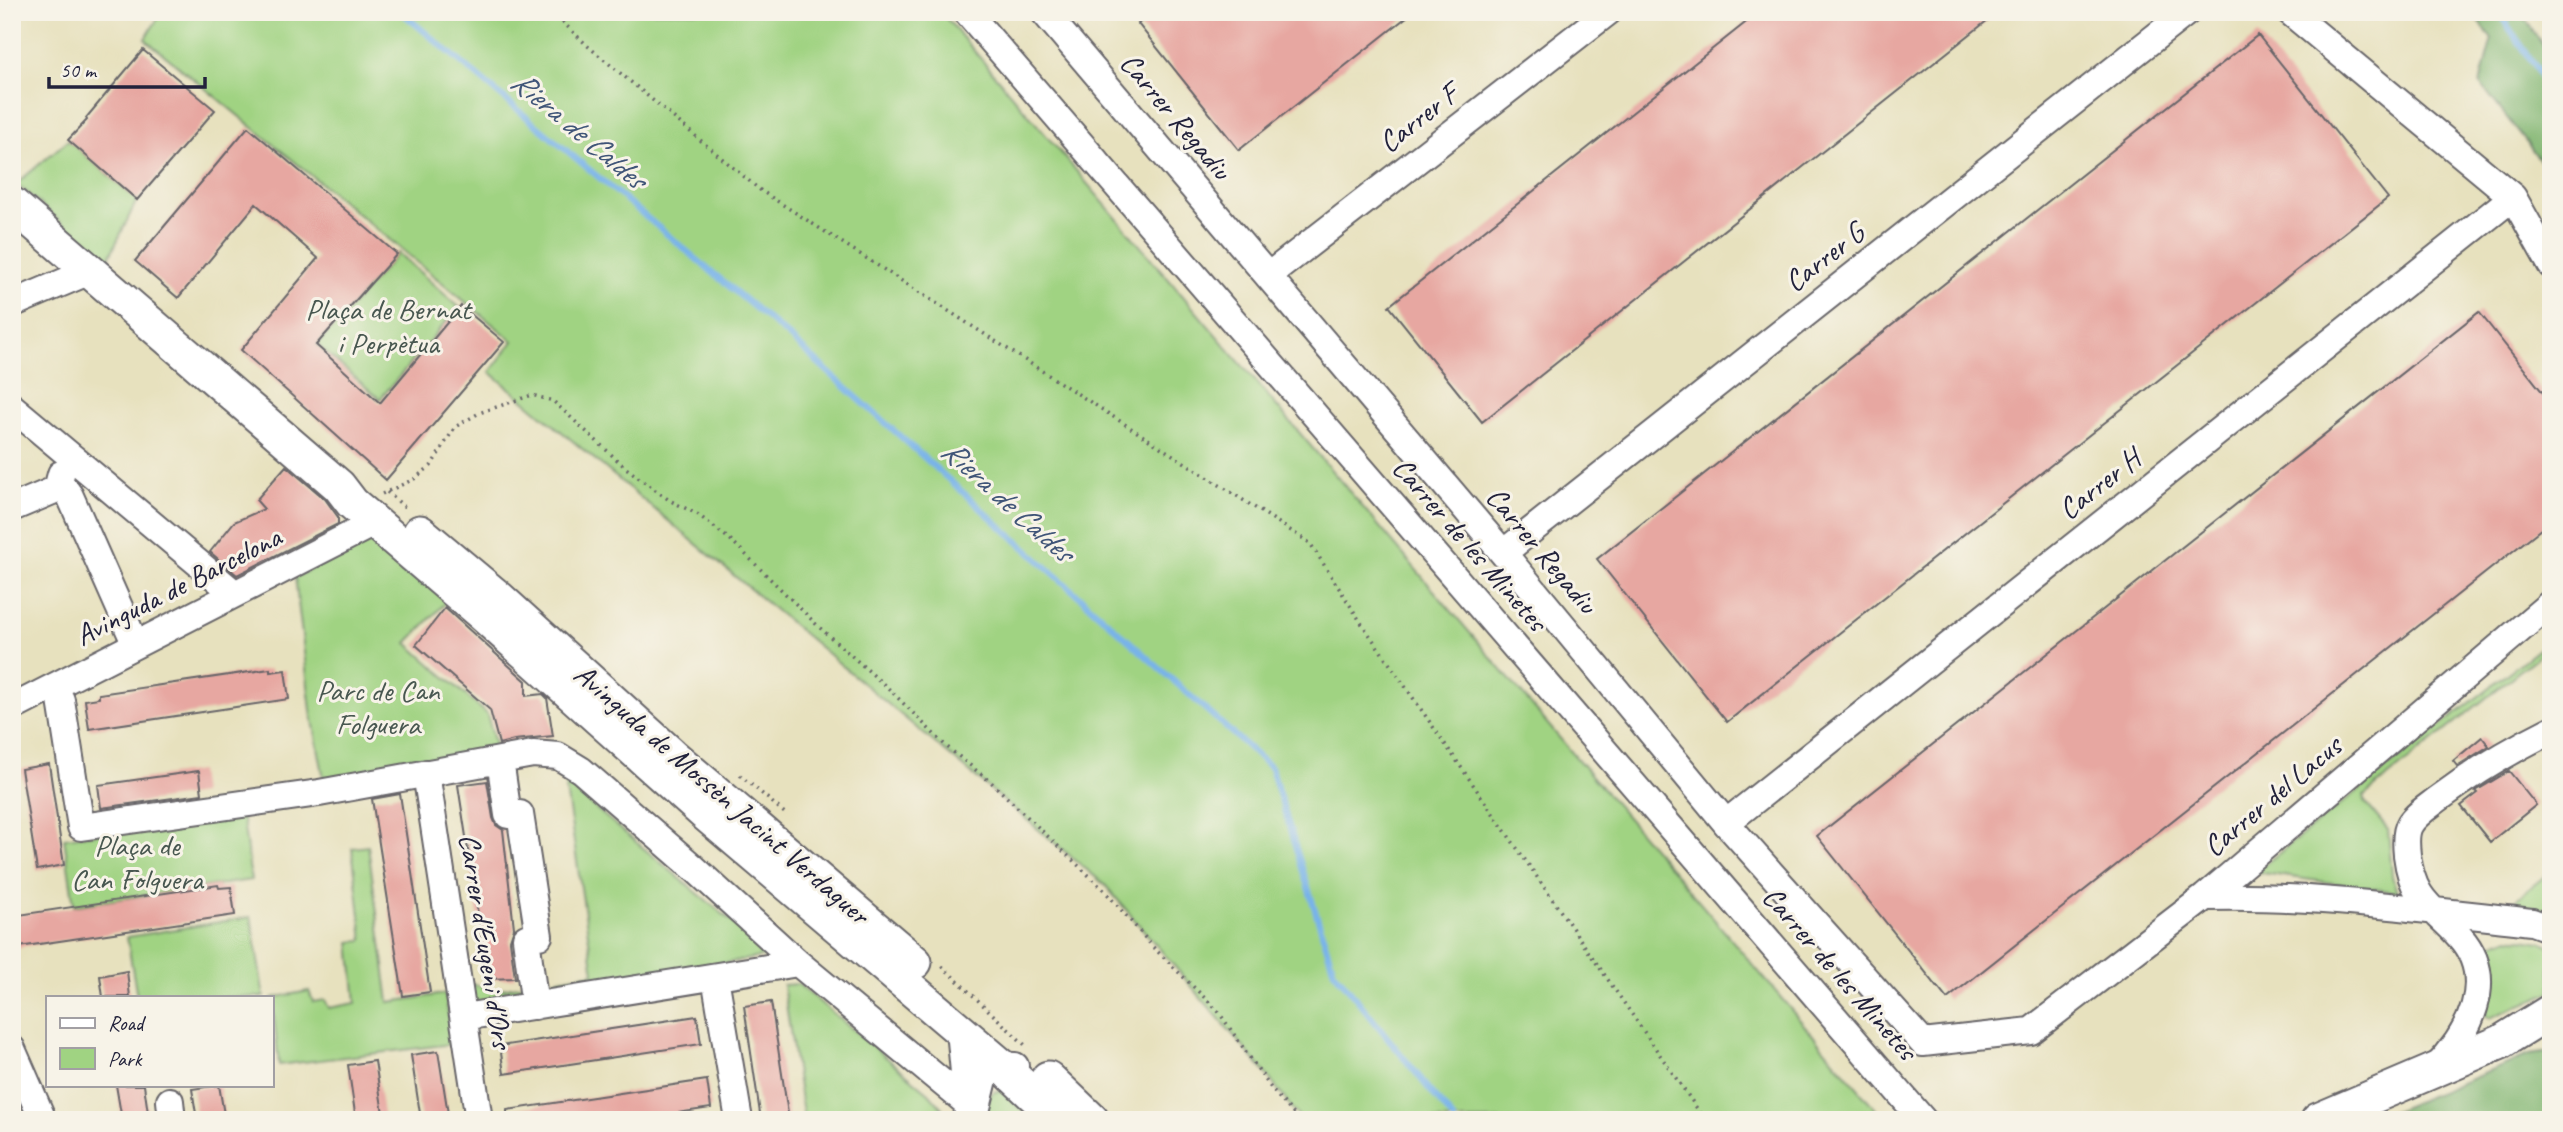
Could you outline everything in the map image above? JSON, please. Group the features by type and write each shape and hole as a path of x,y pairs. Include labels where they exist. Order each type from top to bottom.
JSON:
{"main road":[{"name":"Avinguda de Mossèn Jacint Verdaguer","path":"12,204 339,486 361,492 372,511 483,615 713,820 960,1030 1060,1120"},
{"name":"Avinguda de Mossèn Jacint Verdaguer","path":"372,511 413,526 500,599 672,755 1001,1036 1092,1120"},
{"path":"2318,1120 2501,1042 2551,1011"},
{"path":"2501,1042 2551,1035"}],"street":[{"name":"Carrer de les Minetes","path":"967,12 1923,1120"},
{"name":"Carrer Regadiu","path":"1044,12 1503,553 1726,823 1923,1042 2031,1031"},
{"name":"Carrer F","path":"1268,276 1608,12"},
{"name":"Carrer G","path":"1503,553 2187,12"},
{"path":"2290,12 2513,197 2551,265"},
{"name":"Carrer H","path":"1726,823 2513,197"},
{"path":"12,304 89,271"},
{"path":"12,407 234,593"},
{"path":"51,441 61,478 57,489"},
{"path":"12,508 57,489 65,489 135,643"},
{"name":"Avinguda de Barcelona","path":"12,708 234,593 372,511"},
{"name":"Carrer del Lacus","path":"2031,1031 2205,897 2551,603"},
{"path":"55,686 61,700 80,828 222,808 533,754 558,756 581,770 694,868 970,1114"},
{"path":"2431,1072 2454,1049 2467,1028 2478,988 2477,970 2461,938 2431,911 2413,884 2406,852 2410,824 2466,778 2498,757 2551,730"},
{"path":"500,760 508,815 520,814 539,936 526,938 535,1006"},
{"name":"Carrer d'Eugeni d'Ors","path":"426,773 480,1120"},
{"path":"2205,897 2314,899 2532,922 2551,929"},
{"path":"464,1017 798,963"},
{"path":"715,976 739,1120"},
{"path":"960,1030 970,1114"},
{"path":"12,1049 43,1120"},
{"path":"970,1114 985,1074 996,1065"},
{"name":"Avinguda de Mossèn Jacint Verdaguer","path":"996,1065 1014,1066 1030,1076 1073,1115 1085,1120"},
{"path":"12,1089 26,1120"}],"path":[{"path":"552,12 589,47 760,190 1310,543 1362,624 1705,1120"},
{"path":"372,511 431,466 455,427 479,412 532,395 552,401 626,468 669,500 697,514 732,541 819,627 889,689 946,746 992,783 1104,890 1153,947 1218,1012 1273,1091 1299,1120"},
{"path":"2476,1120 2551,1112"}],"green space":[{"path":"162,12 941,12 1885,1120 1301,1120 1263,1070 1105,885 490,372 513,341 145,39"},
{"path":"2470,12 2521,12 2551,58 2551,174 2480,83 2492,38"},
{"path":"68,140 137,200 107,262 15,185"},
{"name":"Plaça de Bernat i Perpètua","path":"398,253 459,307 380,399 317,345"},
{"name":"Parc de Can Folguera","path":"373,538 448,600 407,643 487,714 496,748 553,741 555,746 325,784 311,710 295,577"},
{"path":"2545,644 2548,648 2364,796 2365,802 2388,830 2392,876 2397,892 2255,872"},
{"path":"565,783 772,955 473,1007 467,983 495,990 594,973"},
{"name":"Plaça de Can Folguera","path":"242,813 251,880 74,906 64,838"},
{"path":"368,846 389,1002 445,994 453,1044 279,1065 273,998 309,991 313,1002 325,1000 329,1008 356,1003 350,942 363,940 352,848"},
{"path":"2551,871 2551,910 2509,905"},
{"path":"251,917 264,996 137,996 127,937"},
{"path":"2509,937 2541,942 2551,947 2551,992 2490,1018 2485,1015 2489,992 2484,960 2492,944"},
{"path":"798,984 929,1093 942,1108 945,1120 804,1120 783,985"},
{"path":"2551,1052 2551,1120 2372,1120 2529,1055"},
{"path":"996,1091 1004,1092 1033,1120 984,1120 990,1095"}],"building":[{"path":"1152,12 1413,12 1239,150 1138,24"},
{"path":"1759,12 1998,12 1482,422 1389,306"},
{"path":"2258,35 2388,198 1727,722 1597,559"},
{"path":"143,50 215,110 137,200 68,140"},
{"path":"248,127 397,254 316,345 380,403 461,306 504,342 386,480 241,350 318,258 256,204 178,298 135,261"},
{"path":"2479,312 2551,403 2551,521 1947,999 1817,836"},
{"path":"286,466 325,499 338,517 338,524 237,575 210,552 234,522 264,509 256,500"},
{"path":"445,608 526,681 526,696 543,694 547,698 553,736 499,744 490,710 416,645"},
{"path":"270,669 270,672 285,670 289,699 89,729 85,700 99,698 99,694"},
{"path":"2482,737 2489,746 2457,766 2453,761"},
{"path":"49,764 64,865 37,870 21,769"},
{"path":"199,771 202,794 101,808 98,785"},
{"path":"2509,771 2536,805 2490,842 2461,806 2478,793 2476,791"},
{"path":"487,781 493,818 496,825 503,830 514,928 510,940 515,978 488,979 458,785"},
{"path":"400,794 430,992 403,996 372,799"},
{"path":"218,885 219,888 231,887 235,915 12,948 12,916"},
{"path":"127,971 130,996 103,996 100,976"},
{"path":"771,1002 789,1120 761,1120 744,1006"},
{"path":"697,1016 701,1044 504,1074 500,1046"},
{"path":"438,1051 449,1120 421,1120 411,1055"},
{"path":"375,1061 384,1120 356,1120 348,1065"},
{"path":"707,1080 711,1108 630,1120 507,1120 507,1110"},
{"path":"116,1086 144,1086 149,1120 122,1120"},
{"path":"219,1086 225,1120 197,1120 192,1089"}],"waterway":[{"name":"Riera de Caldes","path":"401,12 786,334 1271,768 1334,971 1454,1120"},
{"path":"2498,12 2539,71 2551,96"}]}
